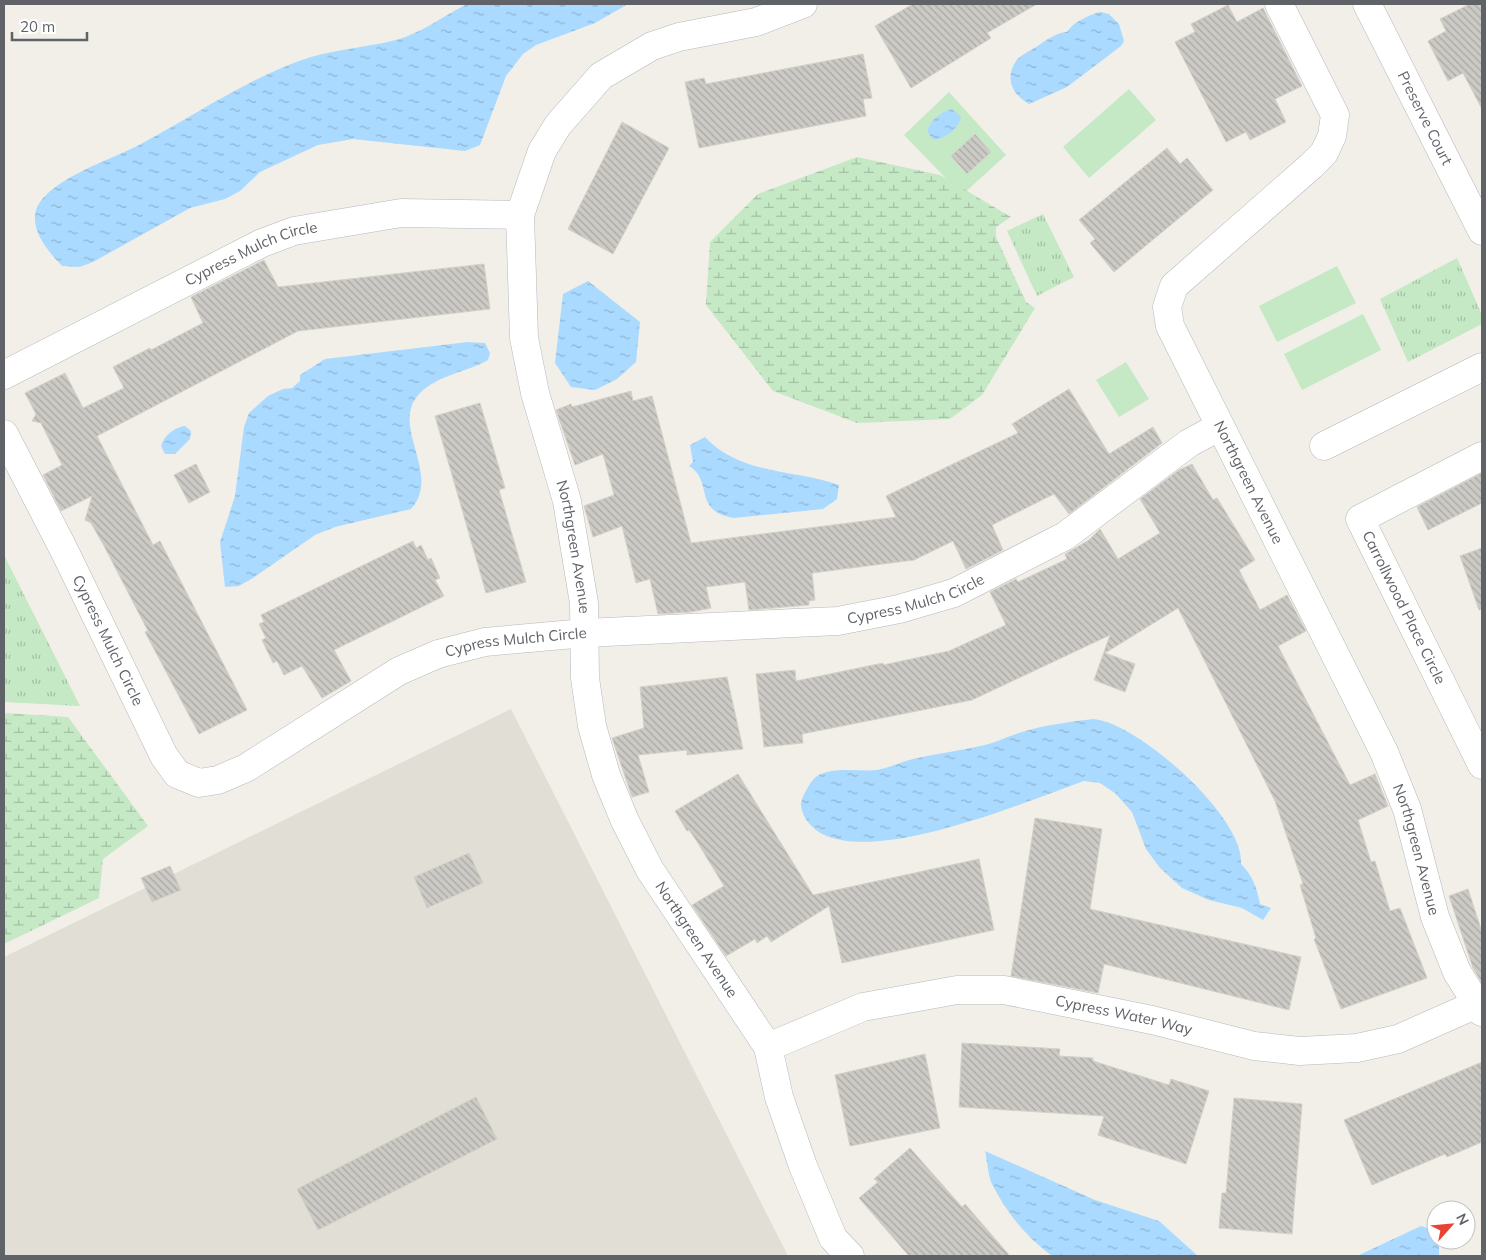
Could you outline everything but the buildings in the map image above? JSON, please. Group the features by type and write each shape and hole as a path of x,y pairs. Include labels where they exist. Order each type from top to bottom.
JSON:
{"street":[{"name":"Northgreen Avenue","path":"803,4 756,22 679,37 652,46 601,76 558,125 542,151 520,215 524,338 535,393 567,501 584,603 585,678 592,726 606,775 625,822 650,870 768,1047 779,1097 803,1166 833,1238 850,1256"},
{"name":"Northgreen Avenue","path":"1279,4 1335,114 1332,136 1324,153 1311,166 1174,286 1167,307 1170,326 1219,427 1384,752 1407,809 1435,917 1457,972 1480,1008"},
{"name":"Preserve Court","path":"1366,4 1482,231"},
{"name":"Cypress Mulch Circle","path":"4,375 262,243 294,231 401,212 520,215"},
{"path":"1324,446 1482,367"},
{"name":"Cypress Mulch Circle","path":"4,434 64,550 164,756 177,774 199,783 218,780 246,768 399,671 438,654 485,642 585,633 838,621 899,609 954,593 1065,536 1189,442 1219,427"},
{"name":"Carrollwood Place Circle","path":"1482,456 1360,519 1482,765"},
{"name":"Cypress Water Way","path":"768,1047 863,1007 957,990 1004,990 1152,1020 1254,1046 1300,1052 1357,1048 1398,1039 1480,1008"}],"shaded area":[{"path":"511,709 788,1256 4,1256 4,957"}],"green space":[{"path":"1129,89 1156,120 1089,178 1063,147"},
{"path":"949,92 1006,155 962,195 904,135"},
{"path":"857,157 940,175 1011,217 996,227 996,237 1026,302 1035,308 982,395 950,419 857,423 773,391 706,305 710,242 758,194"},
{"path":"1043,214 1074,277 1037,296 1007,231"},
{"path":"1457,258 1482,315 1482,324 1408,362 1380,299"},
{"path":"1337,266 1356,303 1277,342 1259,306"},
{"path":"1363,314 1381,350 1302,390 1284,354"},
{"path":"1126,362 1149,399 1119,417 1096,380"},
{"path":"4,555 80,706 4,702"},
{"path":"4,713 68,717 148,826 103,859 99,898 4,944"}],"water":[{"path":"467,4 628,4 595,23 536,45 523,54 506,76 480,145 465,151 353,139 318,145 260,172 240,191 225,199 190,208 93,262 80,267 62,266 42,241 36,226 36,210 50,191 70,177 139,145 223,97 288,65 332,52 406,37 424,29"},
{"path":"1100,12 1109,14 1119,24 1124,41 1121,46 1067,87 1029,104 1023,100 1012,86 1011,74 1016,61 1052,37 1067,32 1082,19"},
{"path":"952,109 961,117 958,125 946,136 933,139 928,133 930,125 944,112"},
{"path":"588,281 640,322 636,362 617,379 595,390 571,387 555,363 563,294"},
{"path":"468,342 485,343 490,353 488,360 435,382 420,393 412,406 410,420 421,480 419,495 411,509 335,527 315,535 253,578 239,586 225,587 220,542 235,496 244,427 249,413 268,396 283,389 292,388 300,381 300,375 325,359"},
{"path":"185,426 191,431 190,439 175,454 165,454 161,446 164,439 173,430"},
{"path":"705,437 719,449 751,465 839,485 837,499 823,509 734,518 721,514 713,509 708,502 701,479 689,466 693,462 690,445"},
{"path":"1093,719 1112,724 1135,736 1185,775 1208,798 1226,822 1238,844 1241,864 1254,882 1260,904 1271,908 1263,920 1242,908 1209,900 1182,888 1160,868 1146,849 1132,812 1115,793 1100,783 1084,781 988,816 948,828 909,837 872,842 840,840 816,830 803,813 801,802 807,789 817,776 824,773 838,770 877,770 913,759 985,745 1038,728"},
{"path":"985,1151 1095,1200 1159,1221 1198,1256 1052,1256 1025,1232 1003,1203 991,1182"},
{"path":"1421,1226 1426,1228 1426,1250 1439,1250 1439,1255 1437,1256 1357,1256"}]}
